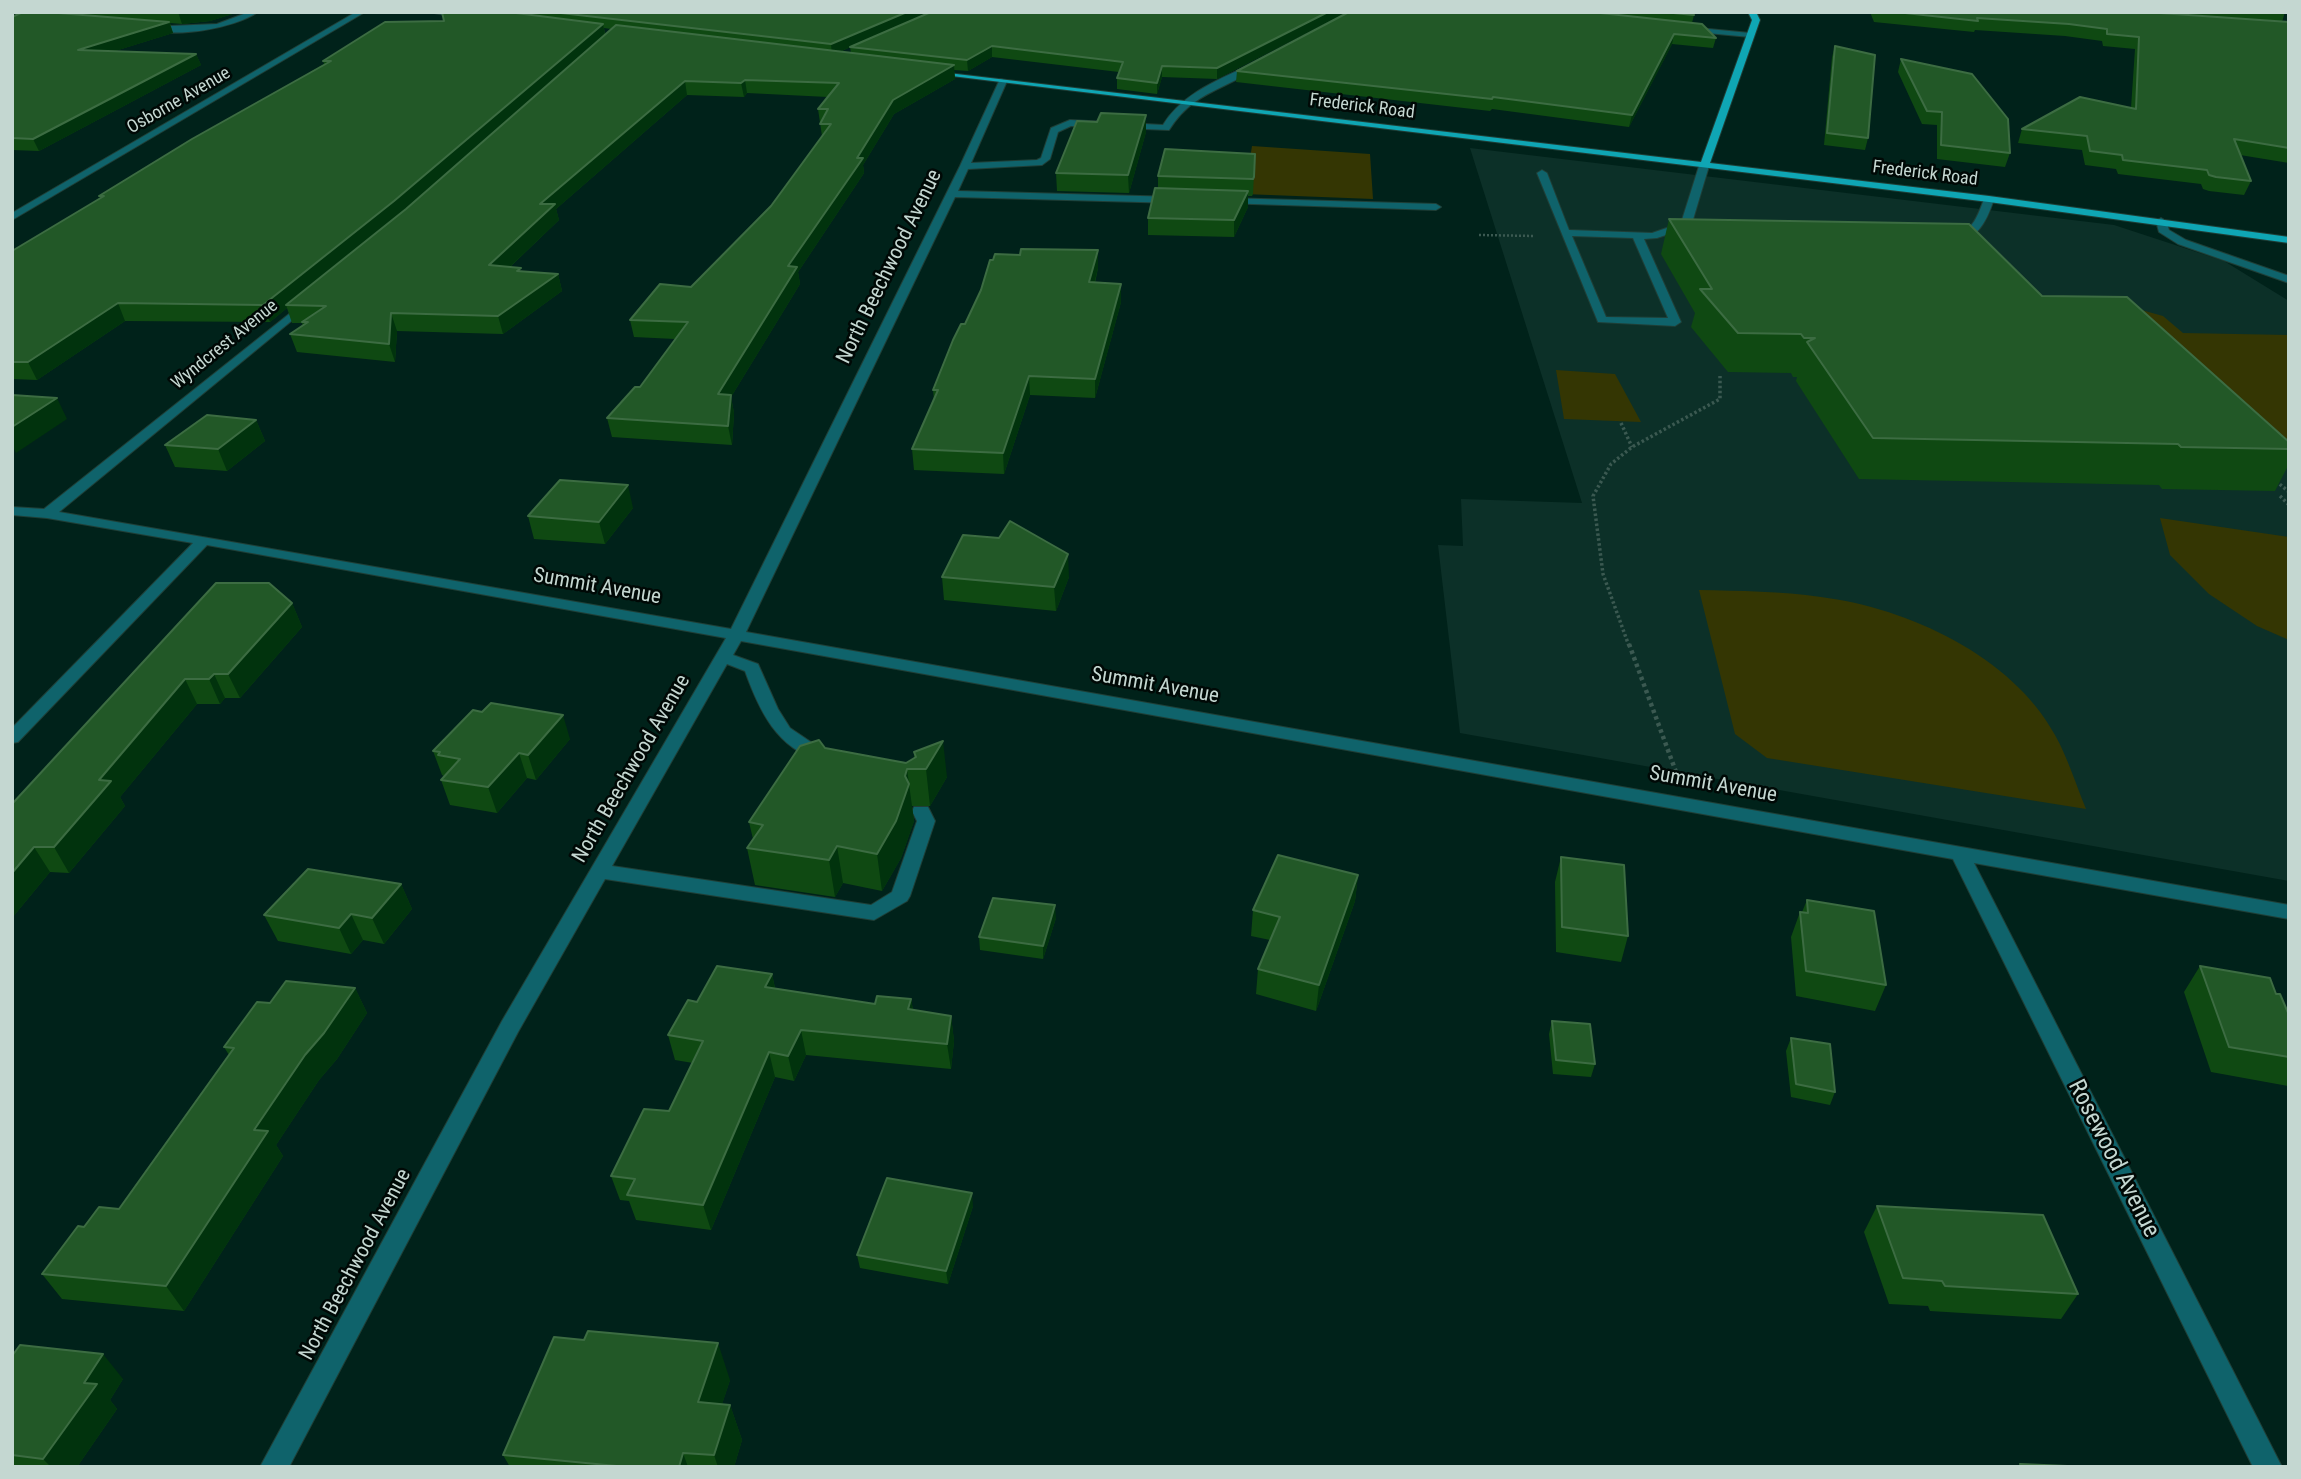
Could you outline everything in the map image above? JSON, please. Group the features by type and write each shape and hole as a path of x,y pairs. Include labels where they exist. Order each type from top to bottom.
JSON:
{"main road":[{"path":"431,12 470,17"},
{"path":"1704,166 1756,20 1752,12"},
{"name":"Frederick Road","path":"923,72 1989,199 2289,240"}],"street":[{"path":"145,27 182,29 221,26 255,12"},
{"name":"Osborne Avenue","path":"12,217 362,12"},
{"path":"1685,29 1750,35"},
{"path":"965,166 1039,163 1045,159 1054,130 1070,122 1166,128 1171,115 1184,103 1266,61"},
{"name":"North Beechwood Avenue","path":"274,1467 510,1027 736,635 965,166 1003,81"},
{"path":"1686,225 1704,166"},
{"path":"1542,173 1602,320 1675,322 1637,235"},
{"path":"951,194 1187,200"},
{"path":"1941,239 1969,235 1976,230 1989,199"},
{"path":"1214,201 1436,206"},
{"path":"2161,222 2164,232 2182,242 2289,280"},
{"path":"1565,233 1653,236 1686,225 1722,230"},
{"name":"Wyndcrest Avenue","path":"47,514 321,291"},
{"name":"Summit Avenue","path":"12,511 47,514 204,540 2289,912"},
{"path":"12,738 204,540"},
{"path":"723,657 752,668 766,704 785,734 807,750 838,761"},
{"path":"599,871 874,914 900,896 926,821 920,811"},
{"name":"Rosewood Avenue","path":"1959,851 2268,1467"}],"path":[{"path":"1479,235 1534,236"},
{"path":"1676,772 1603,574 1593,496 1611,464 1632,447 1720,399 1720,376"},
{"path":"1621,423 1632,447"},
{"path":"2270,475 2289,494"},
{"path":"2289,494 2280,496 2289,505"}],"shaded area":[{"path":"1252,146 1370,154 1373,199 1244,194"},
{"path":"1470,148 2114,225 2224,261 2289,301 2289,881 1460,733 1438,545 1463,546 1461,499 1582,503"},
{"path":"2127,306 2163,316 2183,333 2289,335 2289,452"},
{"path":"1556,370 1615,374 1641,422 1564,419"},
{"path":"2160,518 2289,537 2289,640 2257,626 2209,594 2170,555"},
{"path":"1699,590 1791,594 1854,603 1888,612 1954,640 2013,682 2036,707 2060,744 2086,809 1767,758 1735,734"}],"building":[{"path":"23,12 169,22 78,50 196,54 33,139 12,138 12,17"},
{"path":"442,12 508,12 603,24 394,201 263,305 118,303 28,362 12,362 12,251 192,139 331,61 323,61 385,22 444,21"},
{"path":"552,12 907,12 831,44"},
{"path":"931,12 1328,12 1217,68 1162,66 1157,83 1117,78 1123,62 992,46 967,60 850,47"},
{"path":"1349,12 1591,12 1702,24 1716,38 1674,34 1632,115 1493,97 1237,71"},
{"path":"1663,12 1691,12 1694,15"},
{"path":"1896,12 2145,12 2289,22 2289,148 2234,139 2251,181 2216,177 2209,175 2207,170 2123,160 2122,155 2090,151 2087,136 2022,129 2080,97 2136,109 2139,37 2107,34 2107,29 2069,24 1977,18 1978,21"},
{"path":"616,25 954,65 893,100 857,158 863,158 788,266 797,267 718,394 731,395 728,426 607,418 635,387 640,387 688,322 630,320 660,284 691,287 771,206 831,124 820,124 828,109 818,109 839,83 685,81 540,204 555,204 489,265 521,268 517,271 558,274 498,316 391,313 389,344 290,334 308,322 302,322 326,306 286,305 406,209"},
{"path":"1835,46 1875,55 1868,138 1827,133"},
{"path":"1901,59 1972,74 2008,119 2010,153 1941,145 1942,112 1927,111"},
{"path":"1101,113 1146,115 1128,175 1056,173 1077,121 1097,122"},
{"path":"1165,149 1255,154 1254,177 1158,176"},
{"path":"1155,188 1248,191 1234,220 1148,218"},
{"path":"1669,219 1969,224 2042,296 2127,297 2289,442 2289,449 1873,438 1807,342 1815,338 1804,338 1801,334 1738,333 1700,289 1712,289"},
{"path":"1021,249 1098,250 1089,282 1121,284 1095,379 1029,376 1003,453 912,449 938,390 933,390 953,340 961,324 965,324 981,290 990,260 993,260 995,254 1020,255"},
{"path":"12,395 57,398 12,427"},
{"path":"207,415 256,420 218,449 165,445"},
{"path":"560,480 628,485 599,522 528,516"},
{"path":"1010,521 1068,554 1054,587 942,577 963,535 999,538"},
{"path":"216,583 269,583 292,603 228,674 214,674 209,679 185,679 99,780 111,781 54,847 34,847 12,873 12,804"},
{"path":"491,703 563,715 528,755 519,753 488,787 441,780 460,759 438,755 440,752 433,751 473,710 482,712"},
{"path":"819,740 825,748 906,763 916,757 914,752 943,741 926,769 907,769 905,776 909,784 896,821 877,854 837,846 829,860 747,848 763,825 749,822 800,746"},
{"path":"1278,855 1358,875 1319,985 1258,969 1280,917 1253,910"},
{"path":"1561,857 1624,865 1628,936 1562,927"},
{"path":"308,869 401,884 372,918 351,914 339,928 264,915"},
{"path":"993,898 1055,905 1043,946 979,937"},
{"path":"1807,900 1874,911 1886,985 1806,971 1800,912 1808,913"},
{"path":"717,966 772,974 765,987 875,1004 877,996 911,999 908,1009 951,1016 947,1044 801,1030 788,1056 769,1052 703,1205 627,1195 635,1179 611,1176 644,1109 669,1111 703,1041 668,1035 688,1000 697,1002"},
{"path":"2200,966 2270,978 2289,1015 2289,1057 2229,1047"},
{"path":"286,981 355,988 254,1130 268,1131 166,1286 42,1274 78,1226 84,1227 99,1207 119,1209 234,1048 224,1047 257,1002 270,1003"},
{"path":"1552,1021 1590,1024 1595,1064 1556,1060"},
{"path":"1791,1038 1830,1044 1835,1092 1796,1084"},
{"path":"887,1178 972,1193 946,1271 857,1255"},
{"path":"1877,1206 2043,1215 2078,1294 1945,1286 1942,1281 1903,1278"},
{"path":"588,1331 718,1343 698,1402 730,1405 714,1455 683,1453 679,1467 627,1467 503,1455 554,1337 584,1340"},
{"path":"20,1345 103,1354 84,1383 97,1384 43,1459 12,1455 12,1356"},
{"path":"2020,1464 2091,1467 2021,1467"}]}
